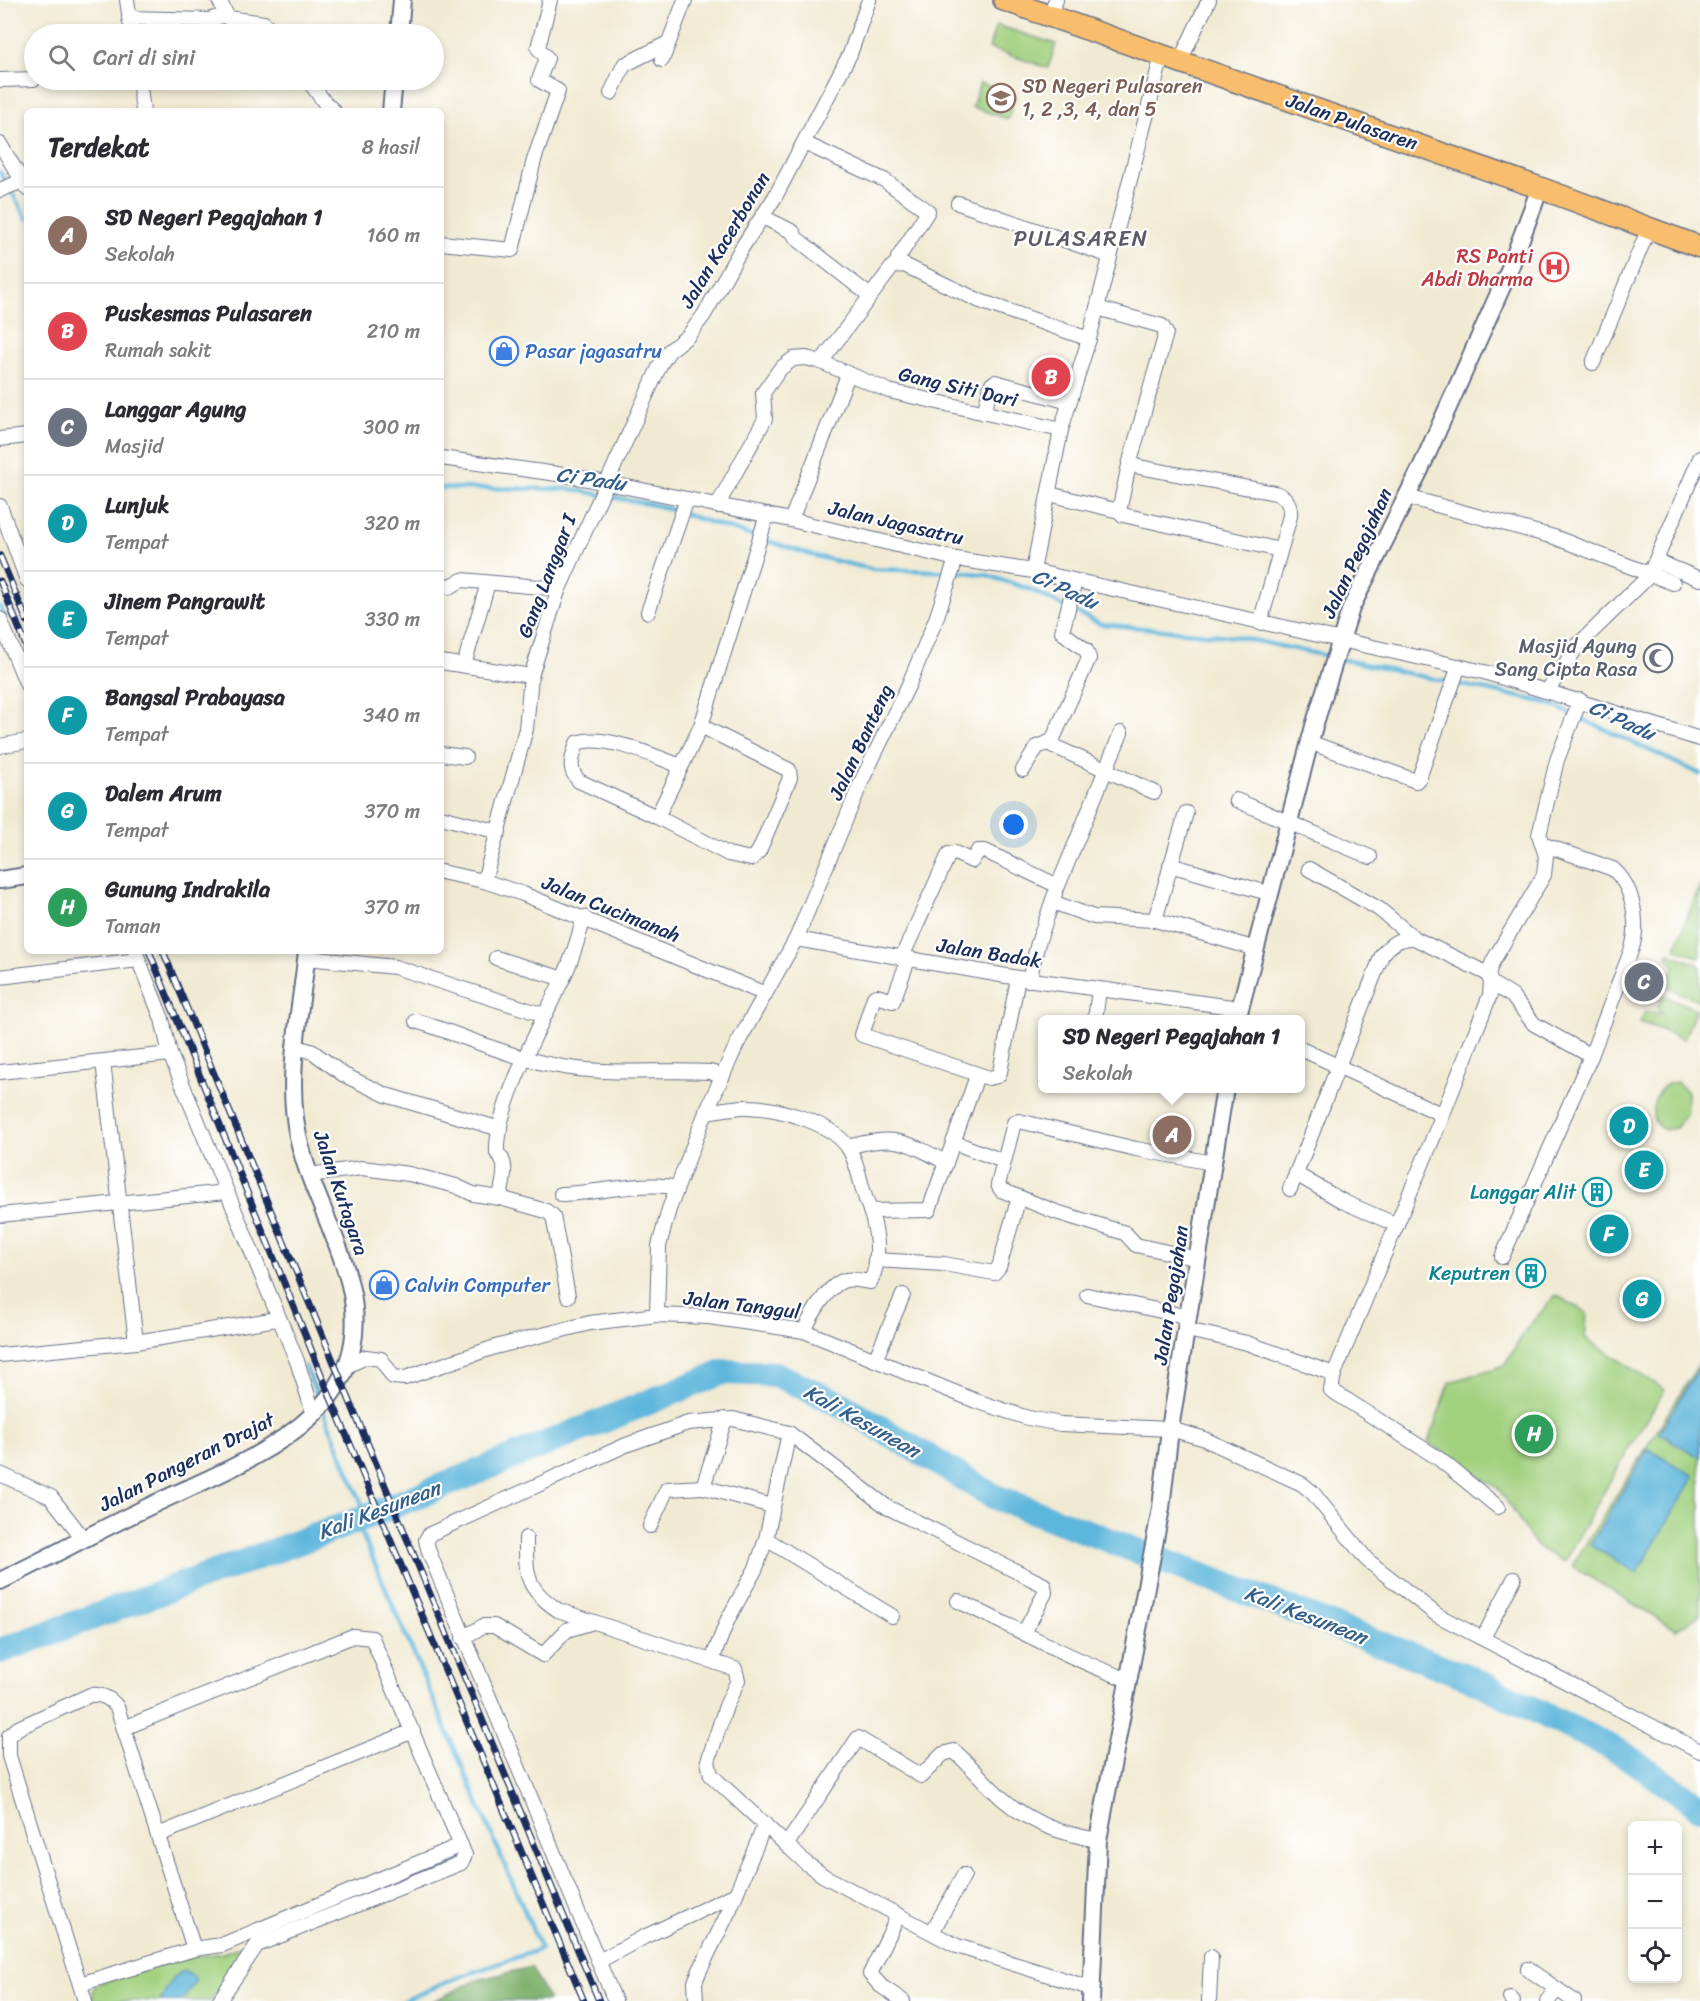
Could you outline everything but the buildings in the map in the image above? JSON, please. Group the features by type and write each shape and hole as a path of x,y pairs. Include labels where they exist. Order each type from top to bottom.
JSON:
{"main road":[{"name":"Jalan Pulasaren","path":"1004,0 1052,8 1171,58 1700,247"}],"street":[{"path":"127,0 130,24"},
{"path":"219,0 225,15 235,21 265,24"},
{"path":"400,24 402,0"},
{"path":"444,243 512,250 534,160 558,91 539,80 547,58 538,48 550,0"},
{"path":"662,60 685,0"},
{"name":"Jalan Kacerbonan","path":"604,487 660,365 669,351 688,336 704,315 804,143 850,54 869,0"},
{"path":"1033,572 1061,430 1089,339 1110,256 1171,58 1209,0"},
{"path":"129,18 209,20 225,15"},
{"path":"611,93 624,65 668,43"},
{"path":"0,80 24,79"},
{"path":"140,90 143,108"},
{"path":"315,90 330,108"},
{"path":"391,108 393,90"},
{"path":"804,143 884,180 927,211 898,258 897,265 869,295 821,362"},
{"path":"0,144 16,185"},
{"name":"Jalan Pegajahan","path":"1238,1014 1253,948 1309,742 1351,608 1407,497 1508,273 1540,188"},
{"path":"958,203 1110,256"},
{"path":"763,217 793,232 796,238 869,295"},
{"path":"1593,363 1649,228"},
{"path":"897,265 980,301 1089,339"},
{"path":"1097,308 1166,329 1166,337 1129,465 1119,512"},
{"name":"Gang Siti Dari","path":"717,506 765,419 763,393 770,382 793,358 806,358 821,362 889,391 1061,430"},
{"path":"792,520 848,375"},
{"path":"984,413 992,385 995,382 1069,402"},
{"path":"0,439 24,436"},
{"name":"Jalan Jagasatru","path":"444,458 541,471 684,509 717,506 764,522 792,520 955,563 1033,572 1073,587 1260,623 1337,652 1548,690 1578,704 1700,739"},
{"path":"1548,690 1578,645 1649,576 1700,458"},
{"path":"1129,465 1283,496 1289,502 1290,516 1260,623"},
{"name":"Gang Langgar I","path":"484,881 526,729 531,676 558,591 604,487"},
{"path":"1049,494 1123,515 1280,550"},
{"path":"1407,497 1554,537 1649,576 1672,583"},
{"path":"0,506 22,549"},
{"path":"648,612 684,509"},
{"path":"657,817 701,726 764,522"},
{"path":"1656,561 1700,579"},
{"name":"Jalan Banteng","path":"796,939 863,778 909,684 955,563"},
{"path":"444,584 449,587 462,580 546,587 558,591"},
{"path":"464,665 488,583"},
{"path":"1049,744 1089,658 1086,650 1063,634 1062,626 1073,587"},
{"path":"0,619 24,678"},
{"path":"0,657 13,651"},
{"path":"444,662 531,676"},
{"path":"1309,742 1416,781 1456,675"},
{"path":"1498,1507 1438,1458 1331,1390 1334,1374 1443,1115 1490,995 1489,979 1493,961 1544,875 1547,863 1539,836 1563,741 1578,704"},
{"path":"680,766 643,751 593,740 577,743 570,764 571,773 579,782 657,817 728,854 751,859 759,851 790,778 789,770 701,726"},
{"path":"1058,886 985,851 978,851 972,861 955,853 949,854 904,959 893,1000 877,996 874,998 862,1035 977,1076 994,1077 1000,1072 1023,979 1058,886 1121,733"},
{"path":"0,746 24,742"},
{"path":"1023,770 1037,747 1049,744 1154,792"},
{"path":"444,754 465,757"},
{"path":"1236,800 1370,858"},
{"path":"1155,920 1186,813"},
{"path":"444,818 499,832"},
{"path":"1502,1257 1591,1056 1634,944 1631,898 1622,877 1613,869 1542,844"},
{"path":"1170,865 1268,892"},
{"path":"1309,869 1379,909 1414,938 1489,979 1512,996 1534,1024 1591,1056"},
{"name":"Jalan Cucimanah","path":"444,873 484,881 584,917 763,993"},
{"path":"0,880 24,876"},
{"path":"1052,902 1094,917 1155,920 1253,948"},
{"path":"500,1198 504,1161 497,1153 500,1130 544,1015 563,979 584,917"},
{"path":"1290,1190 1382,955 1390,945 1400,939 1414,938"},
{"path":"657,1315 659,1246 676,1188 706,1112 763,993 796,939"},
{"name":"Jalan Badak","path":"796,939 1238,1014"},
{"path":"0,977 136,955 162,1019 170,1054 277,1319 297,1361 315,1413"},
{"path":"307,955 395,967 544,1015"},
{"name":"Jalan Kutagara","path":"307,955 294,1082 295,1123 309,1175 350,1284 355,1341"},
{"path":"496,958 563,979"},
{"path":"1096,1015 1099,990"},
{"path":"416,1021 526,1059 580,1069 689,1071 723,1076"},
{"path":"297,1047 313,1052 344,1075 386,1095 500,1130"},
{"path":"1305,1051 1443,1115"},
{"path":"0,1072 170,1054"},
{"path":"103,1062 136,1342"},
{"path":"870,1210 929,1210 977,1076"},
{"name":"Jalan Pegajahan","path":"1090,1994 1098,1840 1126,1679 1161,1508 1170,1429 1224,1093"},
{"path":"706,1112 742,1107 760,1108 812,1121 829,1129 848,1147 876,1232 875,1260 870,1282 849,1279 838,1282 816,1308 804,1331"},
{"path":"1198,1259 1136,1245 1125,1233 1056,1212 998,1186 1014,1123 1019,1121 1136,1149 1213,1163"},
{"path":"848,1147 872,1140 896,1139 909,1143 945,1162"},
{"path":"953,1142 1003,1161"},
{"path":"309,1175 362,1168 409,1174 456,1186 473,1194 500,1198 546,1211 554,1216 568,1296"},
{"path":"1296,1174 1344,1202 1397,1225"},
{"path":"561,1194 585,1194 662,1185 676,1188"},
{"path":"0,1215 119,1205 226,1192"},
{"path":"875,1260 944,1264 994,1273 999,1267 1019,1197"},
{"path":"1088,1294 1188,1323 1334,1374"},
{"path":"875,1360 903,1295"},
{"name":"Jalan Tanggul","path":"349,1365 366,1357 381,1359 393,1377 405,1378 543,1333 590,1323 657,1315 709,1317 804,1331 975,1401 1028,1418 1061,1424 1170,1429 1229,1449 1302,1484 1312,1492 1367,1560 1437,1615 1700,1751"},
{"path":"0,1355 136,1342 277,1319"},
{"name":"Jalan Pangeran Drajat","path":"0,1581 83,1538 274,1446 315,1413 328,1399 349,1365 355,1341"},
{"path":"703,1487 725,1419"},
{"path":"615,2001 463,1638 429,1552 426,1539 430,1534 626,1444 688,1423 725,1419 789,1433 887,1507 1044,1585 1045,1593 1025,1631"},
{"path":"712,1660 728,1619 756,1568 766,1539 789,1433"},
{"path":"0,1474 51,1497 83,1538"},
{"path":"650,1526 667,1489 703,1487 772,1506"},
{"path":"526,1538 526,1567 530,1585 542,1599 558,1610 735,1668 738,1680 726,1706 708,1761 708,1768 711,1775 815,1870 957,1946 1090,1994"},
{"path":"766,1539 892,1616"},
{"path":"1483,1638 1514,1579"},
{"path":"958,1600 1025,1631 1057,1650 1126,1679"},
{"path":"463,1638 489,1625 543,1654 567,1629 592,1623"},
{"path":"124,1728 353,1636 372,1638 465,1855 461,1863 257,1945 219,2001"},
{"path":"85,2001 9,1756 9,1736 18,1728 96,1695 112,1701 124,1728 194,1948"},
{"path":"158,1835 413,1731"},
{"path":"787,1844 858,1738 921,1776 943,1754 954,1751 1004,1800 1030,1819 1069,1835 1098,1840"},
{"path":"696,2001 695,1982 736,1894 765,1824"},
{"path":"80,1984 194,1948 222,1945 461,1845"},
{"path":"932,1932 964,1875"},
{"path":"599,1961 736,1894"},
{"path":"898,1916 870,1974 880,1986 903,2001"},
{"path":"252,1931 257,1945"},
{"path":"1209,2001 1211,1958"},
{"path":"1528,1969 1574,2001"},
{"path":"1548,2001 1557,1989"}],"green space":[{"path":"996,25 1056,44 1048,68 989,48"},
{"path":"980,83 1016,95 1008,119 972,107"},
{"path":"1700,885 1700,958 1675,948"},
{"path":"1668,953 1700,965 1700,1001 1666,987 1675,966 1667,957"},
{"path":"1663,995 1696,1009 1684,1039 1640,1022 1645,1011 1664,1014 1657,1009"},
{"path":"1677,1082 1687,1092 1687,1113 1676,1128 1664,1130 1654,1121 1653,1108 1660,1090 1670,1083"},
{"path":"1556,1295 1587,1313 1585,1338 1665,1390 1564,1562 1537,1547 1499,1489 1428,1442 1450,1382 1505,1365 1526,1329"},
{"path":"1700,1362 1700,1615 1676,1630 1572,1566"},
{"path":"245,1944 247,1949 211,2001 92,2001 94,1988 98,1984 186,1958 223,1953"},
{"path":"531,1967 549,2001 433,2001 477,1980"}],"water":[{"path":"1700,1366 1700,1458 1659,1433"},
{"path":"1648,1449 1694,1476 1637,1573 1590,1545"},
{"path":"183,1971 195,1978 195,1982 182,2001 160,2001 173,1977"}],"waterway":[{"name":"Ci Padu","path":"0,172 24,214"},
{"name":"Ci Padu","path":"444,488 570,489 659,506 815,556 871,569 964,572 987,575 1029,589 1100,624 1238,637 1332,657"},
{"path":"0,606 5,618"},
{"name":"Ci Padu","path":"1340,659 1548,703 1700,774"},
{"path":"305,1366 320,1402"},
{"name":"Kali Kesunean","path":"0,1651 353,1522 723,1372 775,1374 840,1404 993,1496 1468,1677 1622,1753 1700,1807"},
{"path":"323,1410 367,1516"},
{"path":"356,1520 541,1949 459,1977 403,2001"}],"railway":[{"path":"0,556 24,614"},
{"path":"0,581 24,641"},
{"path":"150,954 330,1396 584,2001"},
{"path":"164,954 599,2001"}],"place":[{"name":"SD Negeri Pulasaren 1, 2 ,3, 4, dan 5","path":"1001,98"},
{"name":"RS Panti Abdi Dharma","path":"1554,267"},
{"name":"Pasar jagasatru","path":"504,351"},
{"name":"Puskesmas Pulasaren","path":"1051,377"},
{"name":"Masjid Agung Sang Cipta Rasa","path":"1658,658"},
{"name":"Langgar Agung","path":"1644,982"},
{"name":"Lunjuk","path":"1629,1126"},
{"name":"SD Negeri Pegajahan 1","path":"1172,1135"},
{"name":"Jinem Pangrawit","path":"1644,1170"},
{"name":"Langgar Alit","path":"1597,1192"},
{"name":"Bangsal Prabayasa","path":"1609,1234"},
{"name":"Keputren","path":"1531,1273"},
{"name":"Calvin Computer","path":"384,1285"},
{"name":"Dalem Arum","path":"1642,1299"},
{"name":"Gunung Indrakila","path":"1534,1434"}],"district":[{"name":"PULASAREN","path":"1081,238"}]}
